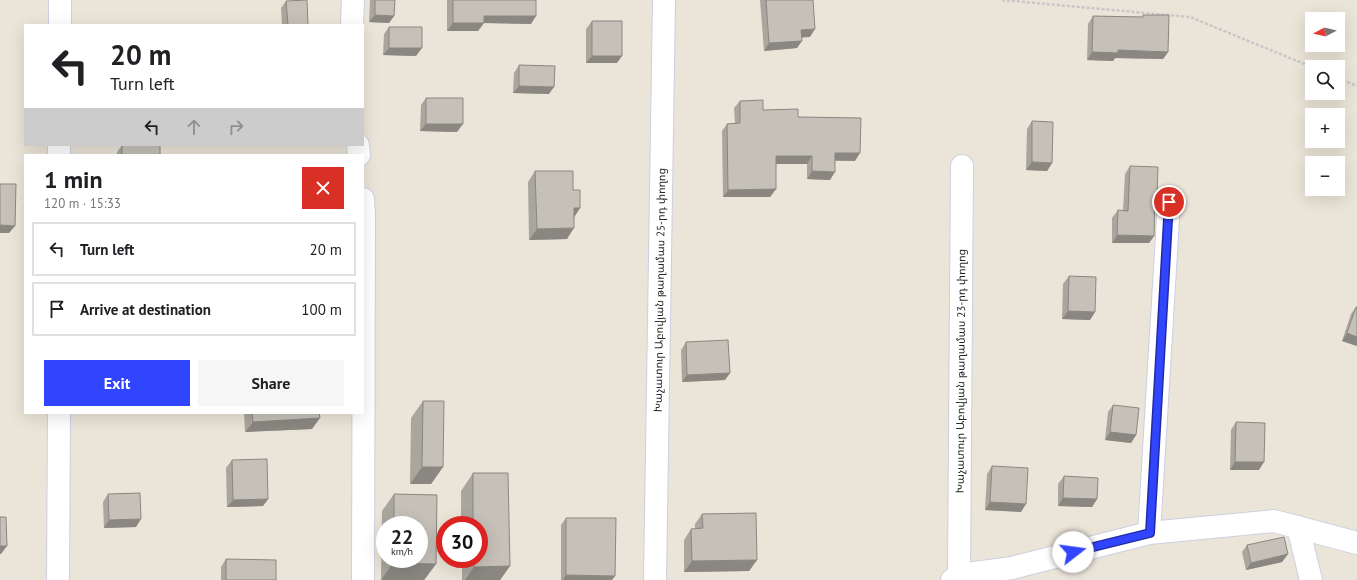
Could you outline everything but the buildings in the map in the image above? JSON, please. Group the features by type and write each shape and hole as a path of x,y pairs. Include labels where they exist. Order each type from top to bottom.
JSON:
{"street":[{"path":"60,0 60,24"},
{"path":"352,24 353,0"},
{"name":"Խաչատուր Աբովյան թաղամաս 25-րդ փողոց","path":"655,580 664,0"},
{"name":"Խաչատուր Աբովյան թաղամաս 23-րդ փողոց","path":"956,578 962,166"},
{"path":"1150,533 1169,202"},
{"path":"58,580 59,414"},
{"path":"363,414 363,580"},
{"path":"956,578 1012,568 1150,533 1274,521 1357,543"},
{"path":"1298,527 1311,580"}],"path":[{"path":"1002,0 1190,17 1305,64"},
{"path":"1345,81 1357,86"}],"route":[{"path":"1073,552 1150,533 1169,202"}]}
